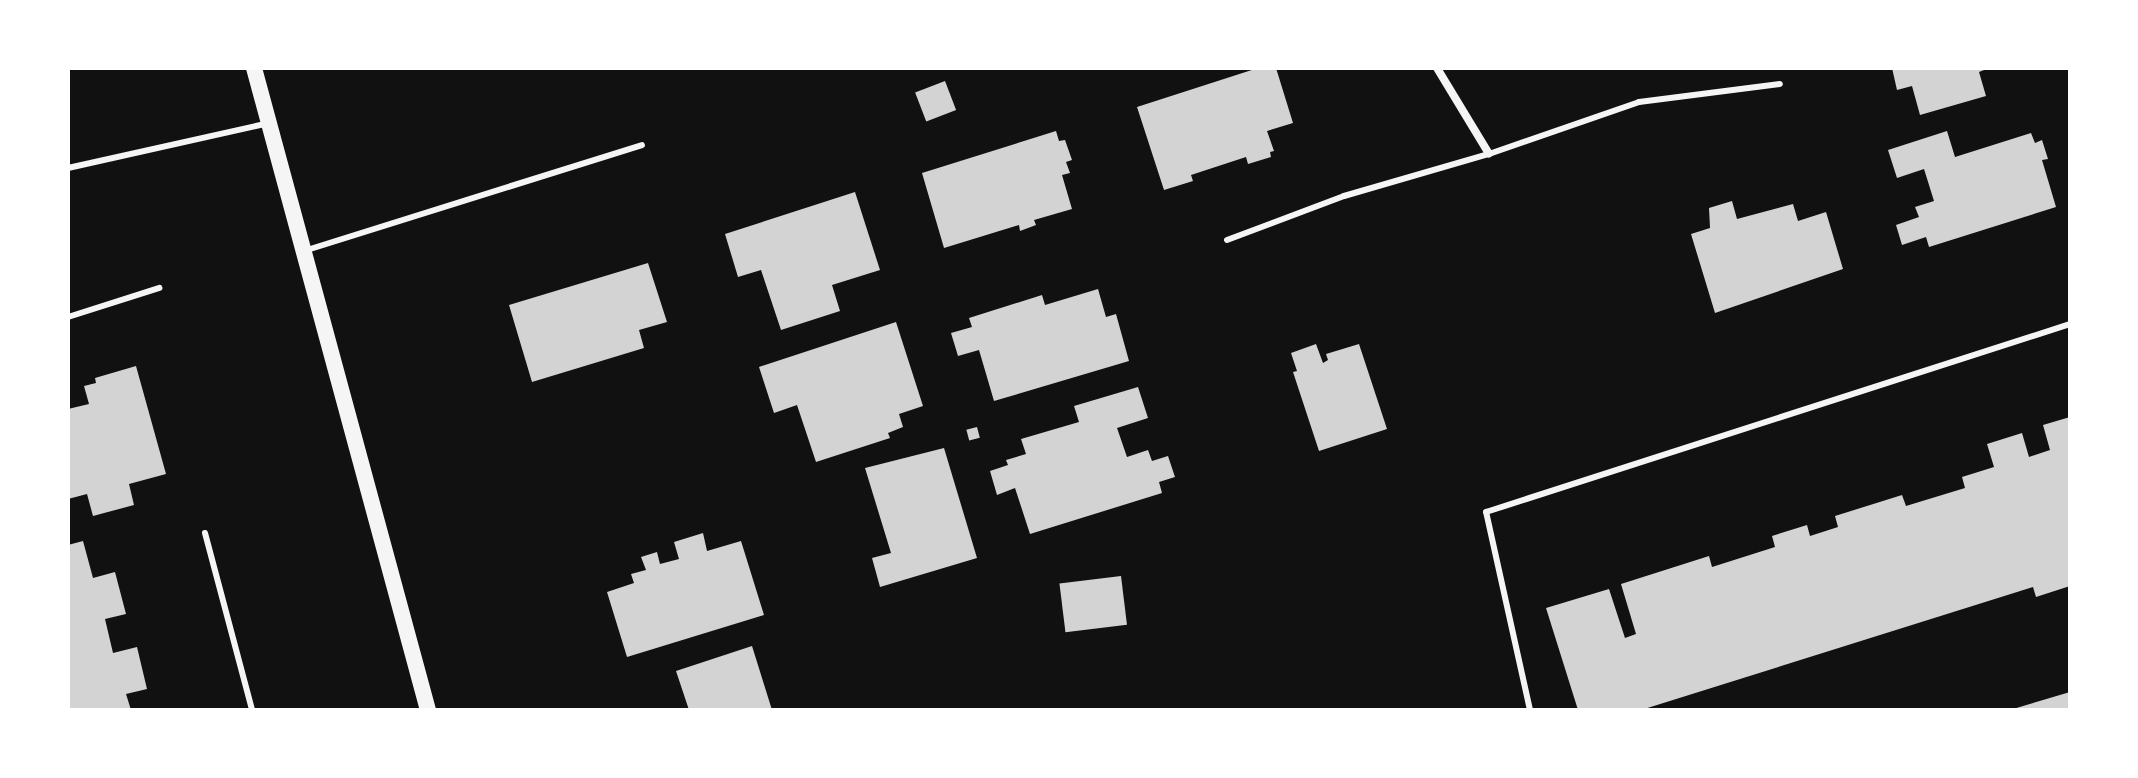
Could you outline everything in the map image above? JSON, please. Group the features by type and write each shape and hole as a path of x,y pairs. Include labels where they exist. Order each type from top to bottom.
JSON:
{"main road":[{"path":"254,68 428,710"}],"street":[{"path":"1437,68 1489,154"}],"lane":[{"path":"1227,240 1344,196 1489,154 1639,102 1780,84"},
{"path":"68,168 269,123"},
{"path":"303,251 642,145"},
{"path":"68,317 159,288"},
{"path":"1530,710 1486,512 2070,324"},
{"path":"205,533 252,710"}],"building":[{"path":"1258,68 1276,68 1293,123 1267,131 1274,151 1270,152 1271,157 1248,164 1246,157 1191,175 1193,181 1164,190 1137,107"},
{"path":"1892,68 1989,68 1979,72 1986,96 1920,115 1912,86 1897,90"},
{"path":"945,81 956,110 926,121 915,92"},
{"path":"1056,131 1059,141 1065,140 1072,160 1066,162 1070,173 1062,175 1072,209 1034,220 1036,225 1020,231 1019,225 944,248 922,173"},
{"path":"1947,131 1955,157 2031,133 2035,143 2042,140 2048,159 2042,160 2056,207 1929,247 1926,237 1902,245 1896,225 1919,217 1915,207 1934,201 1924,169 1897,178 1888,150"},
{"path":"855,192 880,270 832,285 840,311 781,330 761,270 738,277 725,234"},
{"path":"1732,201 1737,219 1793,204 1798,221 1826,212 1843,269 1715,313 1691,234 1710,228 1709,208"},
{"path":"648,263 667,322 639,330 644,348 532,382 509,305"},
{"path":"1098,289 1106,317 1116,314 1129,361 994,401 979,350 958,356 951,333 972,327 969,318 1042,295 1045,305"},
{"path":"896,322 923,406 899,414 903,427 888,433 890,438 816,462 797,405 774,413 759,367"},
{"path":"1316,344 1323,363 1328,360 1326,354 1359,344 1387,429 1319,451 1293,372 1297,371 1291,353"},
{"path":"136,366 166,474 129,484 134,505 93,516 87,494 68,499 68,409 89,404 84,386 96,383 95,378"},
{"path":"1138,387 1148,418 1117,428 1127,457 1148,450 1152,461 1168,456 1175,477 1159,482 1162,493 1030,534 1015,488 997,495 990,471 1008,465 1006,460 1026,454 1021,439 1079,422 1074,406"},
{"path":"2070,417 2070,586 2036,597 2033,587 1641,710 1578,710 1546,608 1609,589 1625,638 1636,634 1621,584 1709,556 1712,567 1775,547 1772,536 1807,525 1810,536 1838,527 1835,516 1902,495 1906,506 1965,488 1962,477 1994,467 1987,444 2022,433 2029,457 2050,450 2043,425"},
{"path":"977,427 980,438 969,440 966,430"},
{"path":"944,448 977,558 880,587 872,558 891,553 865,468"},
{"path":"703,533 707,551 741,541 764,615 627,657 607,592 634,583 631,574 646,570 641,557 657,552 660,564 679,559 674,542"},
{"path":"83,541 93,578 115,572 126,614 105,619 113,653 137,647 147,689 126,694 131,710 68,710 68,545"},
{"path":"1121,576 1127,625 1065,632 1059,584"},
{"path":"752,646 772,710 689,710 676,671"},
{"path":"2070,692 2070,710 2013,710 2013,709"}]}
